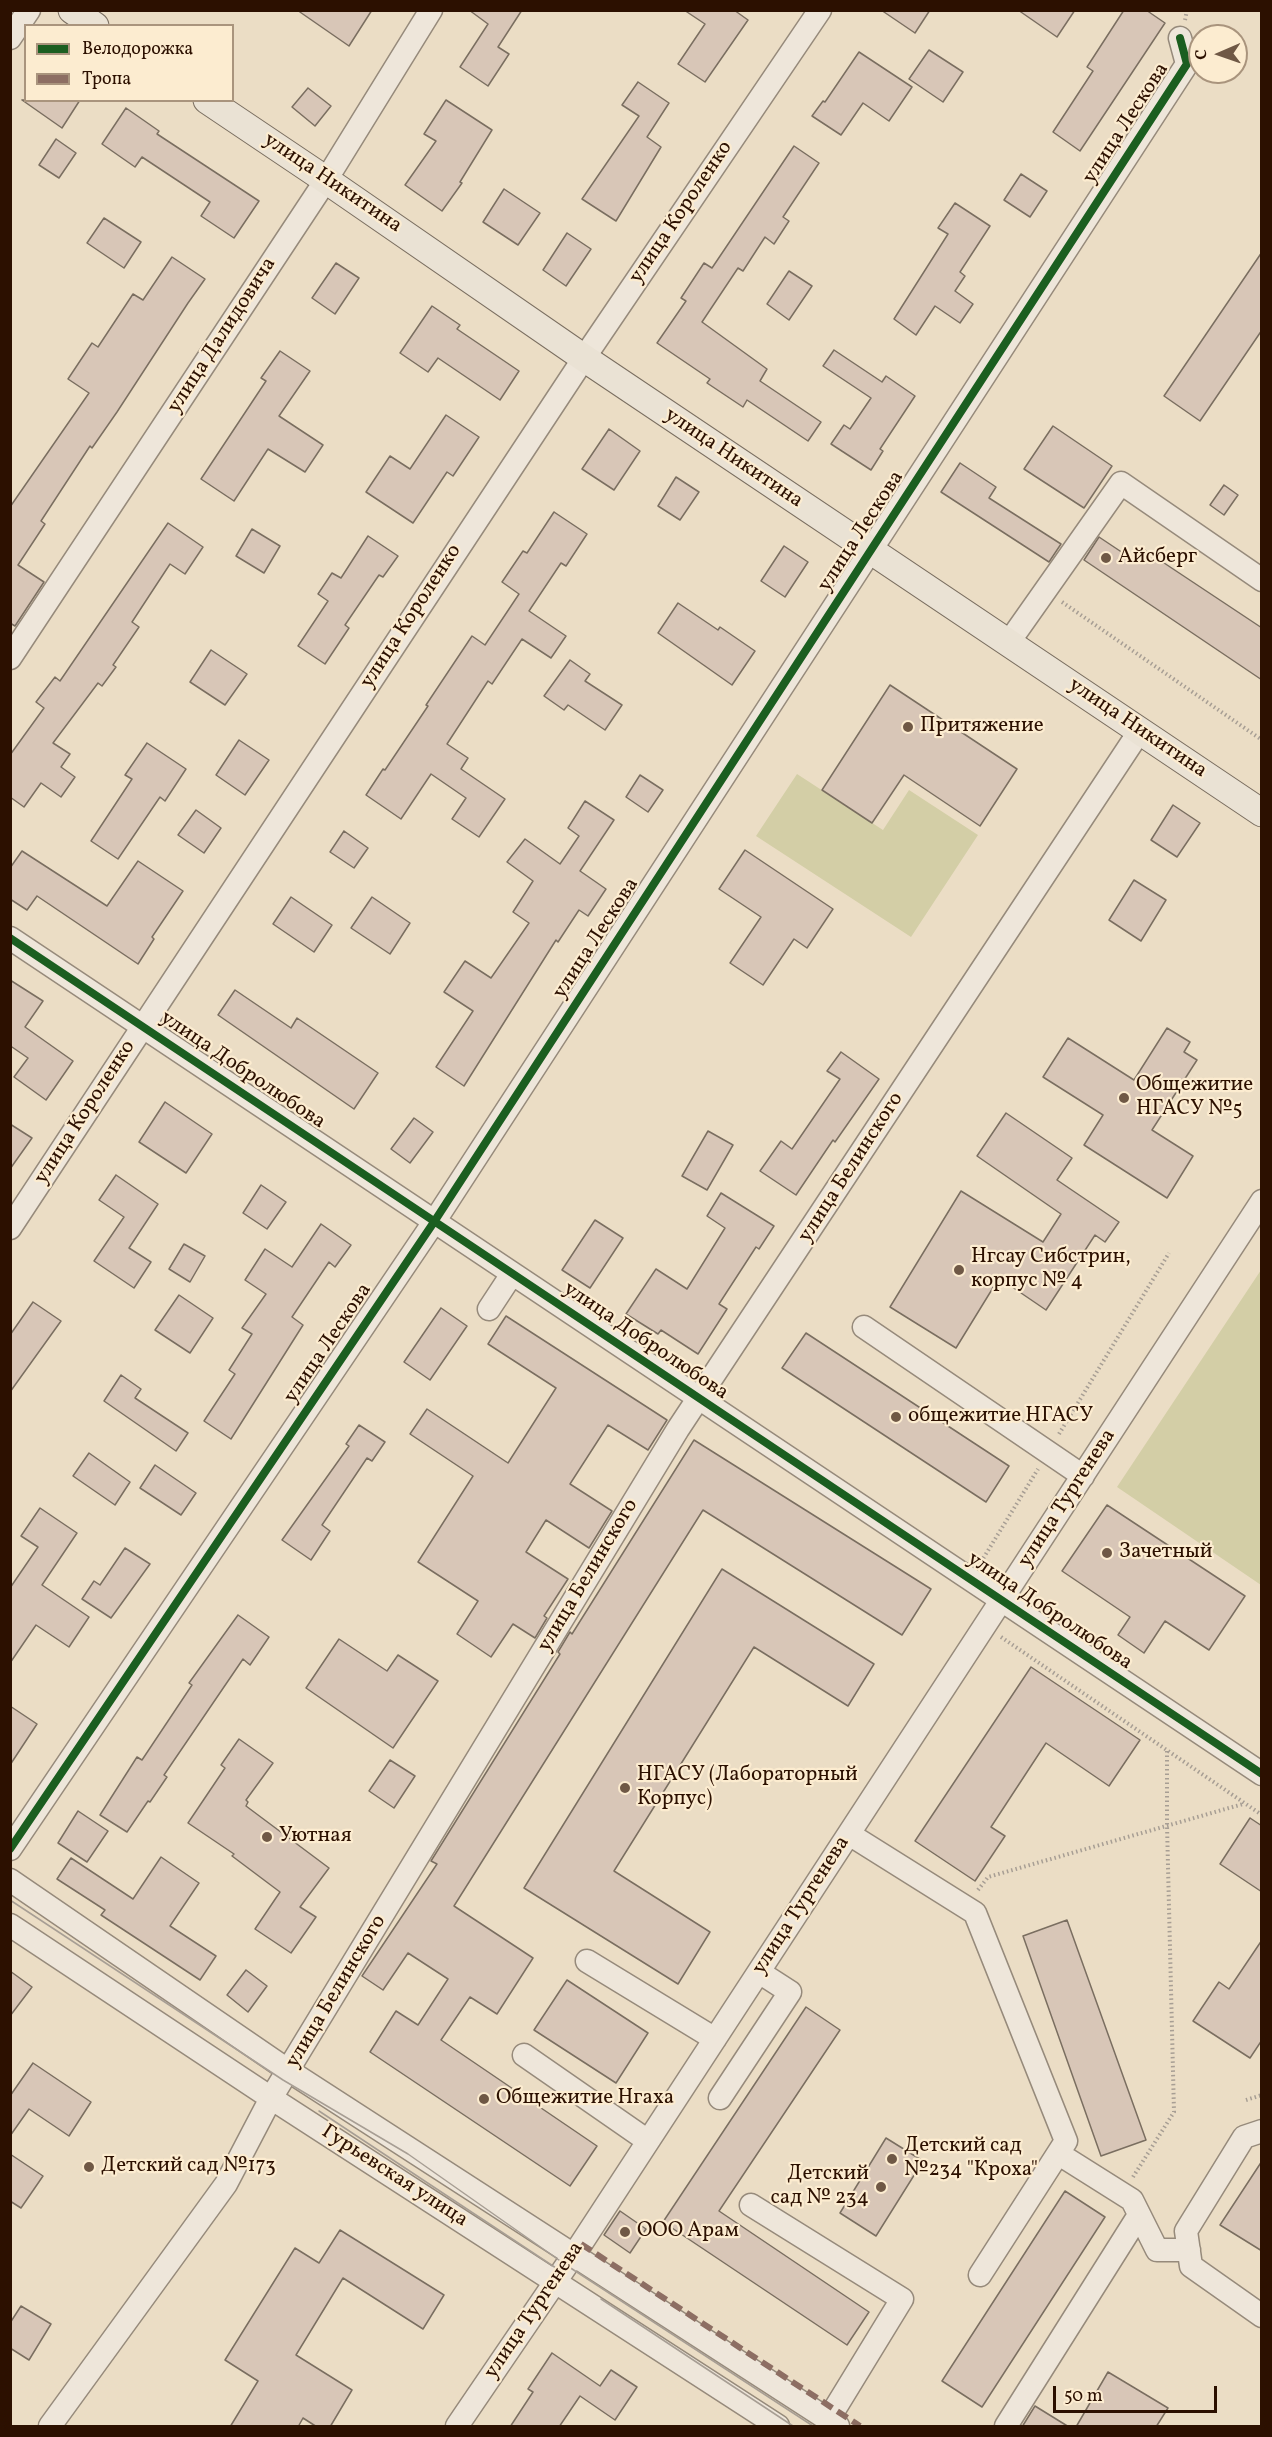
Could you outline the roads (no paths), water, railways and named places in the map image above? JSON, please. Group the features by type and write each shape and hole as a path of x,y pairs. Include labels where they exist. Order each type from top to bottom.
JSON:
{"main road":[{"path":"72,10 92,24"},
{"name":"улица Никитина","path":"210,102 871,552 1262,813"}],"street":[{"path":"10,38 29,10"},
{"name":"улица Далидовича","path":"10,658 326,180 432,10"},
{"name":"улица Короленко","path":"10,1228 584,358 820,10"},
{"name":"улица Лескова","path":"10,1849 434,1222 1187,64 1180,38"},
{"path":"1009,642 1121,483 1262,580"},
{"name":"улица Белинского","path":"50,2427 226,2184 271,2098 678,1429 1139,732"},
{"name":"улица Добролюбова","path":"10,938 1001,1602 1262,1774"},
{"name":"улица Тургенева","path":"457,2427 573,2256 1262,1201"},
{"path":"489,1309 512,1274"},
{"path":"864,1327 1083,1476"},
{"path":"849,1834 975,1914 1066,2141 980,2275"},
{"name":"Гурьевская улица","path":"10,1880 289,2071 833,2423"},
{"name":"Гурьевская улица","path":"10,1925 271,2098 778,2427"},
{"path":"587,1961 715,2039"},
{"path":"720,2098 790,1992 759,1972"},
{"path":"524,2055 648,2141"},
{"path":"1262,2131 1244,2137 1186,2231 1191,2266 1262,2316"},
{"path":"1059,2154 1132,2200 1157,2250 1189,2250"},
{"path":"751,2205 902,2299 833,2423"},
{"path":"1005,2427 1139,2215"}],"tram line":[{"path":"10,1900 283,2080 408,2154 566,2265 813,2426"},
{"path":"319,2111 559,2270"},
{"path":"601,2299 793,2426"}],"place":[{"name":"Айсберг","path":"1106,558"},
{"name":"Притяжение","path":"908,727"},
{"name":"Общежитие НГАСУ №5","path":"1124,1098"},
{"name":"Нгсау Сибстрин, корпус № 4","path":"959,1270"},
{"name":"общежитие НГАСУ","path":"896,1417"},
{"name":"Зачетный","path":"1107,1553"},
{"name":"НГАСУ (Лабораторный Корпус)","path":"625,1788"},
{"name":"Уютная","path":"267,1837"},
{"name":"Общежитие Нгаха","path":"484,2099"},
{"name":"Детский сад №234 \"Кроха\"","path":"892,2159"},
{"name":"Детский сад №173","path":"89,2167"},
{"name":"Детский сад № 234","path":"881,2187"},
{"name":"ООО Арам","path":"625,2232"}]}
